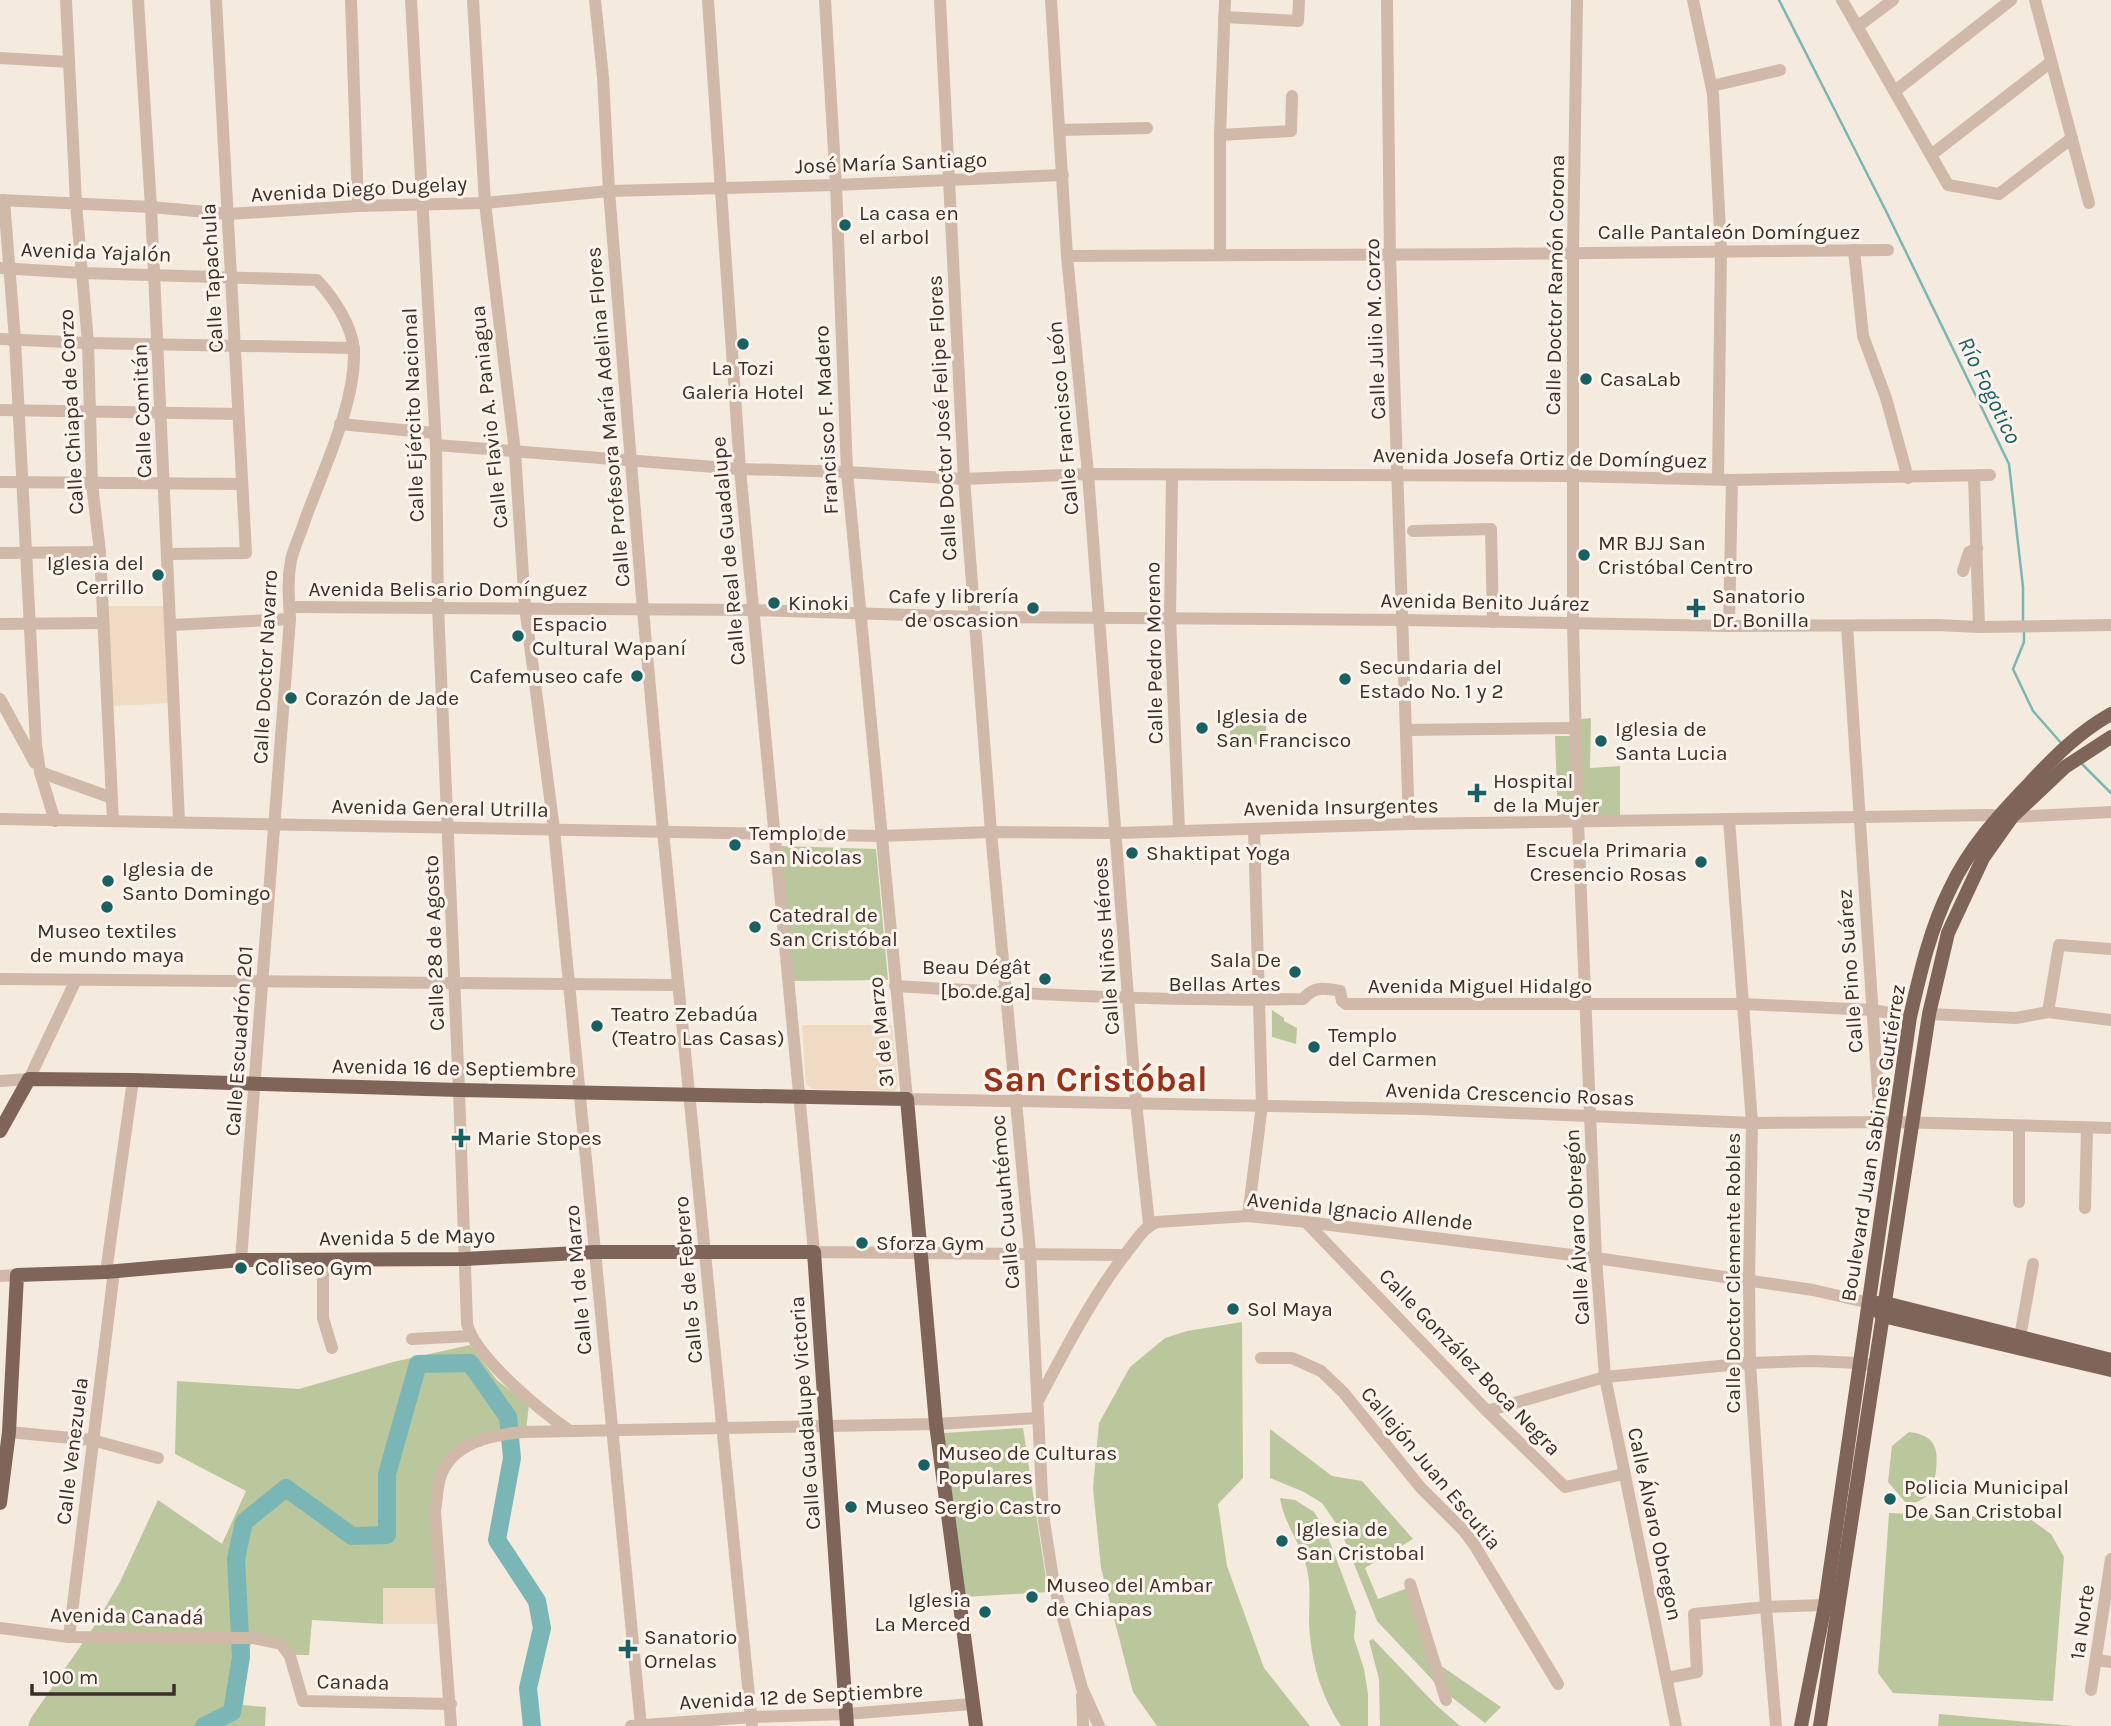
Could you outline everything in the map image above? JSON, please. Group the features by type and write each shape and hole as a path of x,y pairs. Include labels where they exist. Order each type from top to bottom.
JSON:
{"main road":[{"name":"Boulevard Juan Sabines Gutiérrez","path":"1801,1726 1825,1605 1910,1017 1927,949 1949,890 1972,850 2005,816 2057,754 2076,736 2111,714"},
{"name":"Boulevard Juan Sabines Gutiérrez","path":"1820,1726 1929,1014 1948,933 2005,816 2082,754 2111,737"},
{"name":"Avenida 16 de Septiembre","path":"29,1079 907,1099"},
{"path":"0,1131 29,1079"},
{"path":"907,1099 936,1424 975,1726"},
{"name":"Avenida 5 de Mayo","path":"17,1275 110,1271 241,1260 465,1259 596,1252 814,1252"},
{"name":"Calle Guadalupe Victoria","path":"814,1252 847,1720"},
{"path":"0,1503 9,1432 17,1275"},
{"path":"1870,1303 2111,1370"},
{"path":"1884,1309 2020,1337 2111,1360"}],"street":[{"name":"Calle Chiapa de Corzo","path":"66,0 76,203 88,343 92,484 100,552 113,821"},
{"name":"Calle Comitán","path":"138,0 152,207 179,821"},
{"name":"Calle Tapachula","path":"169,554 246,553 216,0"},
{"path":"351,0 358,206"},
{"name":"Calle Ejército Nacional","path":"411,0 435,439 438,607 448,829"},
{"name":"Calle Flavio A. Paniagua","path":"473,0 485,203 514,452 525,607 554,830"},
{"name":"Calle Profesora María Adelina Flores","path":"595,0 663,831"},
{"name":"Calle Real de Guadalupe","path":"708,0 740,469 799,1097"},
{"name":"Francisco F. Madero","path":"825,0 836,185 847,472 880,836"},
{"name":"Calle Doctor José Felipe Flores","path":"940,0 964,479 991,832"},
{"name":"Calle Francisco León","path":"1051,0 1068,256 1117,833"},
{"path":"1220,255 1220,135 1225,0"},
{"path":"1224,17 1298,21 1299,0"},
{"name":"Calle Julio M. Corzo","path":"1387,0 1391,256 1409,824"},
{"name":"Calle Doctor Ramón Corona","path":"1577,0 1572,476 1578,823"},
{"path":"1693,0 1712,86 1721,250 1718,480"},
{"path":"1842,0 1948,185 1999,194 2072,138"},
{"path":"1857,27 1893,0"},
{"path":"1895,91 2011,0"},
{"path":"2035,0 2089,203"},
{"path":"0,58 69,62"},
{"path":"1931,155 2051,62"},
{"path":"1712,86 1780,70"},
{"path":"1220,135 1291,131 1292,96"},
{"path":"1060,131 1147,128"},
{"name":"José María Santiago","path":"721,187 1063,175"},
{"name":"Avenida Diego Dugelay","path":"2,200 152,207 228,214 424,203 485,203 610,191 721,187"},
{"path":"2,200 5,268 15,340 36,744 40,772 55,821"},
{"path":"1854,250 1863,336 1886,398 1909,478"},
{"name":"Calle Pantaleón Domínguez","path":"1068,256 1391,256 1573,251 1888,250"},
{"name":"Avenida Yajalón","path":"5,268 317,280"},
{"name":"Calle Doctor Navarro","path":"274,825 290,613 287,593 291,559 340,424 348,395 354,348 345,322 317,280"},
{"path":"0,339 354,348"},
{"path":"0,410 239,414"},
{"name":"Avenida Josefa Ortiz de Domínguez","path":"340,424 514,452 740,469 964,479 1088,474 1572,476 1718,480 1990,475"},
{"name":"Calle Pedro Moreno","path":"1172,476 1170,617 1178,830"},
{"path":"1975,477 1979,627"},
{"path":"1729,626 1732,480"},
{"path":"0,482 242,484"},
{"path":"1413,531 1491,529 1493,622"},
{"path":"1963,571 1969,552 1977,548"},
{"path":"0,553 100,552"},
{"name":"Avenida Belisario Domínguez","path":"172,625 290,613 438,607 752,610 859,615"},
{"name":"Avenida Benito Juárez","path":"859,615 1729,626 2111,625"},
{"path":"0,624 103,623"},
{"name":"Calle Pino Suárez","path":"1847,626 1880,1122"},
{"path":"0,699 40,772 112,798"},
{"path":"1406,730 1576,728"},
{"name":"Avenida Insurgentes","path":"880,836 2111,812"},
{"name":"Avenida General Utrilla","path":"0,819 880,836"},
{"name":"Calle Doctor Clemente Robles","path":"1729,819 1752,1123 1750,1363 1776,1726"},
{"name":"Calle Álvaro Obregón","path":"1578,823 1596,1258 1605,1377"},
{"name":"Calle Escuadrón 201","path":"241,1260 274,825"},
{"name":"Calle 28 de Agosto","path":"448,829 460,1090 461,1201 467,1324 470,1336"},
{"path":"1248,1216 1262,1105 1254,829"},
{"name":"Calle 1 de Marzo","path":"554,830 596,1252 638,1726"},
{"name":"Calle 5 de Febrero","path":"663,831 752,1721"},
{"name":"Calle Cuauhtémoc","path":"991,832 1030,1252 1043,1514 1054,1585 1082,1688"},
{"name":"Calle Niños Héroes","path":"1117,833 1136,1102 1149,1224"},
{"name":"31 de Marzo","path":"880,836 907,1099"},
{"path":"2048,1012 2059,945 2111,949"},
{"path":"0,979 678,985"},
{"path":"29,1079 76,980"},
{"name":"Avenida Miguel Hidalgo","path":"895,986 1260,1000 1303,999 1309,992 1319,988 1340,991 1342,1001 1346,1004 1744,1004 1873,1010 1910,1017"},
{"path":"1929,1014 2016,1018 2048,1012 2111,1020"},
{"name":"Avenida 16 de Septiembre","path":"0,1081 29,1079"},
{"name":"Calle Venezuela","path":"69,1637 133,1080"},
{"name":"Calle Guadalupe Victoria","path":"799,1097 814,1252"},
{"name":"Avenida Crescencio Rosas","path":"907,1099 1262,1105 1752,1123 1895,1122 2111,1128"},
{"path":"2019,1126 2019,1202"},
{"path":"2085,1208 2087,1128"},
{"name":"Avenida Ignacio Allende","path":"1149,1224 1248,1216 1306,1222 1596,1258 1814,1290 1870,1303"},
{"name":"Calle González Boca Negra","path":"1306,1222 1487,1411 1565,1487 1624,1474"},
{"path":"1038,1402 1083,1316 1149,1224"},
{"path":"814,1252 1125,1255"},
{"path":"323,1259 323,1318 332,1348"},
{"path":"2020,1337 2033,1264"},
{"name":"Avenida 5 de Mayo","path":"0,1276 17,1275"},
{"path":"412,1339 470,1336 532,1403 570,1431"},
{"name":"Callejón Juan Escutia","path":"1261,1358 1292,1358 1321,1371 1343,1392 1421,1488 1464,1531 1482,1555 1558,1684"},
{"path":"1487,1411 1605,1377 1750,1363 1859,1363 1875,1366"},
{"name":"Calle Álvaro Obregon","path":"1605,1377 1676,1726"},
{"path":"451,1726 435,1511 440,1476 455,1453 492,1435 523,1432 936,1424 1038,1418"},
{"path":"9,1432 92,1440 158,1458"},
{"name":"1a Norte","path":"2091,1690 2111,1559"},
{"path":"1410,1584 1446,1700"},
{"path":"1667,1678 1697,1672 1694,1614 1825,1605"},
{"name":"Avenida Canadá","path":"0,1629 69,1637 253,1638"},
{"name":"Canada","path":"253,1638 281,1644 290,1656 303,1701 451,1704"},
{"path":"2096,1660 2111,1662"},
{"path":"1082,1688 1083,1726"},
{"path":"1082,1688 1099,1726"},
{"name":"Avenida 12 de Septiembre","path":"638,1726 847,1720 972,1704"}],"green space":[{"path":"1591,718 1590,768 1620,766 1620,816 1582,819 1581,719"},
{"path":"1230,723 1266,723 1266,744 1230,745"},
{"path":"1555,736 1574,736 1576,818 1558,821"},
{"path":"781,846 876,849 888,980 792,981"},
{"path":"1272,1010 1297,1028 1296,1044 1272,1037"},
{"path":"1242,1322 1243,1478 1218,1504 1227,1566 1264,1668 1310,1726 1157,1726 1133,1692 1101,1568 1093,1488 1099,1423 1130,1367 1165,1338 1187,1331"},
{"path":"470,1345 497,1380 529,1405 526,1430 491,1432 438,1475 441,1588 383,1588 383,1624 312,1620 309,1655 293,1655 252,1634 243,1705 266,1707 265,1726 28,1726 120,1582 158,1500 222,1544 246,1491 175,1454 177,1381 299,1389 393,1362"},
{"path":"1023,1428 1048,1592 965,1597 944,1433"},
{"path":"1270,1429 1332,1476 1362,1481 1413,1539 1365,1568 1378,1599 1408,1588 1431,1659 1501,1707 1485,1723 1441,1689 1377,1621 1340,1529 1322,1503 1304,1492 1270,1478"},
{"path":"1909,1432 1929,1439 1935,1449 1937,1462 1934,1483 1929,1493 1921,1500 1907,1504 1888,1482 1892,1446"},
{"path":"1280,1498 1295,1500 1314,1512 1323,1525 1333,1550 1356,1612 1354,1638 1364,1669 1368,1694 1368,1726 1341,1726 1322,1689 1314,1664 1310,1637 1307,1569"},
{"path":"1889,1513 2030,1519 2051,1534 2064,1557 2053,1701 1893,1693 1878,1673"},
{"path":"1373,1639 1436,1705 1460,1726 1380,1726 1379,1679 1369,1641"},
{"path":"1939,1714 2074,1726 1938,1726"}],"shaded area":[{"path":"107,606 169,606 172,703 112,706"},
{"path":"802,1025 892,1025 898,1086 895,1091 813,1089 806,1084"},
{"path":"383,1588 441,1588 441,1624 383,1624"}],"waterway":[{"name":"Río Fogotico","path":"1779,0 1886,211 2009,464 2023,587 2023,621"},
{"name":"Río Fogotico","path":"2024,631 2024,642 2013,669 2033,711 2062,744"},
{"name":"Río Fogotico","path":"2081,763 2111,793"},
{"path":"204,1726 232,1712 241,1657 236,1559 244,1522 286,1488 352,1536 387,1535 387,1474 418,1364 470,1363 508,1417 512,1458 497,1540 537,1601 542,1628 528,1688 532,1726"}],"place":[{"name":"La casa en el arbol","path":"845,225"},
{"name":"La Tozi Galeria Hotel","path":"743,344"},
{"name":"CasaLab","path":"1586,379"},
{"name":"MR BJJ San Cristóbal Centro","path":"1584,555"},
{"name":"Iglesia del Cerrillo","path":"158,575"},
{"name":"Kinoki","path":"774,603"},
{"name":"Cafe y librería de oscasion","path":"1033,608"},
{"name":"Sanatorio Dr. Bonilla","path":"1696,608"},
{"name":"Espacio Cultural Wapaní","path":"518,636"},
{"name":"Cafemuseo cafe","path":"637,676"},
{"name":"Secundaria del Estado No. 1 y 2","path":"1345,679"},
{"name":"Corazón de Jade","path":"291,698"},
{"name":"Iglesia de San Francisco","path":"1202,728"},
{"name":"Iglesia de Santa Lucia","path":"1601,741"},
{"name":"Hospital de la Mujer","path":"1477,793"},
{"name":"Templo de San Nicolas","path":"735,845"},
{"name":"Shaktipat Yoga","path":"1132,853"},
{"name":"Escuela Primaria Cresencio Rosas","path":"1701,862"},
{"name":"Iglesia de Santo Domingo","path":"108,881"},
{"name":"Museo textiles de mundo maya","path":"107,907"},
{"name":"Catedral de San Cristóbal","path":"755,927"},
{"name":"Sala De Bellas Artes","path":"1295,972"},
{"name":"Beau Dégât [bo.de.ga]","path":"1045,979"},
{"name":"Teatro Zebadúa (Teatro Las Casas)","path":"597,1026"},
{"name":"Templo del Carmen","path":"1314,1047"},
{"name":"Marie Stopes","path":"461,1138"},
{"name":"Sforza Gym","path":"862,1243"},
{"name":"Coliseo Gym","path":"241,1268"},
{"name":"Sol Maya","path":"1233,1309"},
{"name":"Museo de Culturas Populares","path":"924,1465"},
{"name":"Policia Municipal De San Cristobal","path":"1890,1499"},
{"name":"Museo Sergio Castro","path":"851,1507"},
{"name":"Iglesia de San Cristobal","path":"1282,1541"},
{"name":"Museo del Ambar de Chiapas","path":"1032,1597"},
{"name":"Iglesia La Merced","path":"985,1612"},
{"name":"Sanatorio Ornelas","path":"628,1649"}],"district":[{"name":"San Cristóbal","path":"1095,1079"}]}
